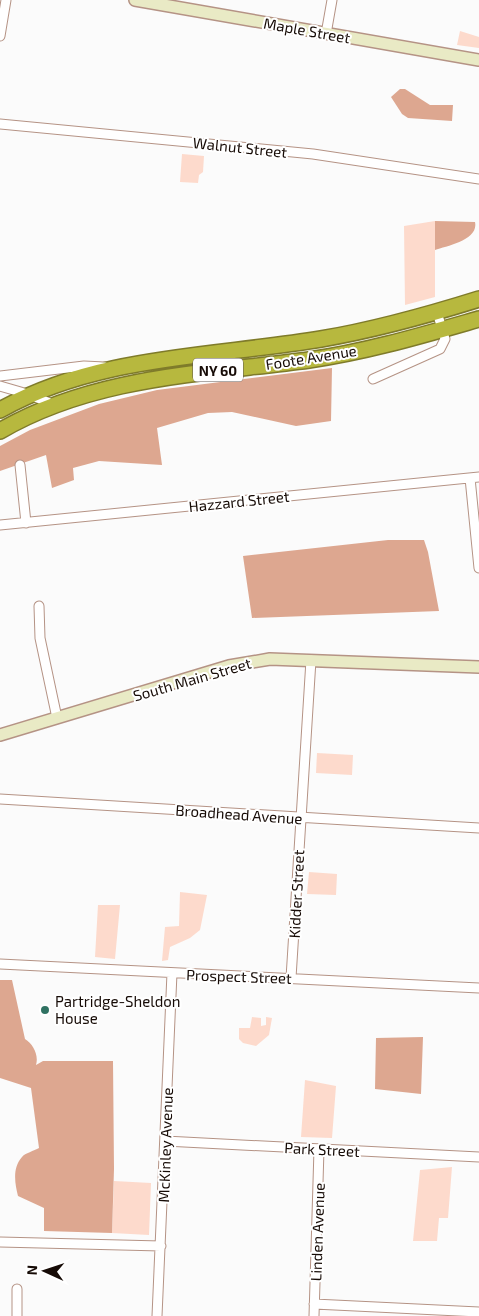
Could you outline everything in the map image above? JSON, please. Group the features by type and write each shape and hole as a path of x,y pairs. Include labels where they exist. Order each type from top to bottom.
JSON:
{"highway":[{"name":"Foote Avenue","path":"0,410 31,395 115,367 322,339 437,312 479,299"},
{"name":"Foote Avenue","path":"0,431 21,418 99,390 158,378 311,360 360,350 479,319"}],"street":[{"path":"0,36 6,0"},
{"name":"Maple Street","path":"134,0 479,60"},
{"path":"326,34 332,0"},
{"name":"Walnut Street","path":"0,124 313,154 479,180"},
{"path":"373,379 440,349 444,343 443,329 437,312"},
{"name":"Foote Avenue","path":"0,376 84,366 115,367"},
{"path":"0,386 31,395 54,405"},
{"path":"20,465 26,523"},
{"path":"475,477 479,568"},
{"name":"Hazzard Street","path":"0,525 475,477"},
{"path":"39,606 40,638 57,718"},
{"name":"South Main Street","path":"0,735 236,664 270,659 479,667"},
{"name":"Kidder Street","path":"291,978 311,660"},
{"name":"Broadhead Avenue","path":"0,799 479,828"},
{"name":"Prospect Street","path":"0,964 479,988"},
{"name":"McKinley Avenue","path":"157,1316 172,973"},
{"name":"Park Street","path":"165,1142 479,1157"},
{"name":"Linden Avenue","path":"314,1316 319,1149"},
{"path":"0,1242 161,1246"},
{"path":"17,1289 17,1316"},
{"path":"314,1304 454,1313 479,1312"}],"shaded area":[{"path":"460,31 479,37 479,48 457,45"},
{"path":"400,89 405,89 430,105 453,105 452,121 408,118 402,114 391,97"},
{"path":"182,154 204,156 203,172 199,175 198,183 180,182"},
{"path":"435,221 435,297 405,305 404,226"},
{"path":"435,221 475,222 475,228 467,238 435,250"},
{"path":"332,368 331,421 296,426 232,412 208,413 157,428 162,465 99,461 73,468 74,480 52,488 46,455 0,471 0,446 30,430 99,404 157,390"},
{"path":"388,540 424,540 439,611 252,618 243,556"},
{"path":"317,753 353,755 352,775 316,773"},
{"path":"309,872 337,874 336,895 307,894"},
{"path":"180,892 207,895 200,930 190,938 170,947 168,960 162,961 165,927 179,926"},
{"path":"98,905 120,905 115,959 95,957"},
{"path":"0,980 12,980 25,1039 35,1050 37,1057 36,1065 43,1061 113,1061 114,1169 112,1233 44,1231 44,1208 18,1196 15,1181 19,1161 27,1153 39,1148 31,1088 0,1078"},
{"path":"252,1017 261,1018 261,1026 266,1025 266,1017 272,1018 269,1035 256,1046 243,1043 239,1039 239,1028 250,1028"},
{"path":"423,1037 421,1094 375,1089 376,1038"},
{"path":"305,1080 336,1086 332,1138 301,1137"},
{"path":"452,1167 448,1218 439,1218 437,1241 413,1241 420,1170"},
{"path":"114,1181 151,1183 149,1235 112,1233"}],"place":[{"name":"Partridge-Sheldon House","path":"45,1010"}]}
